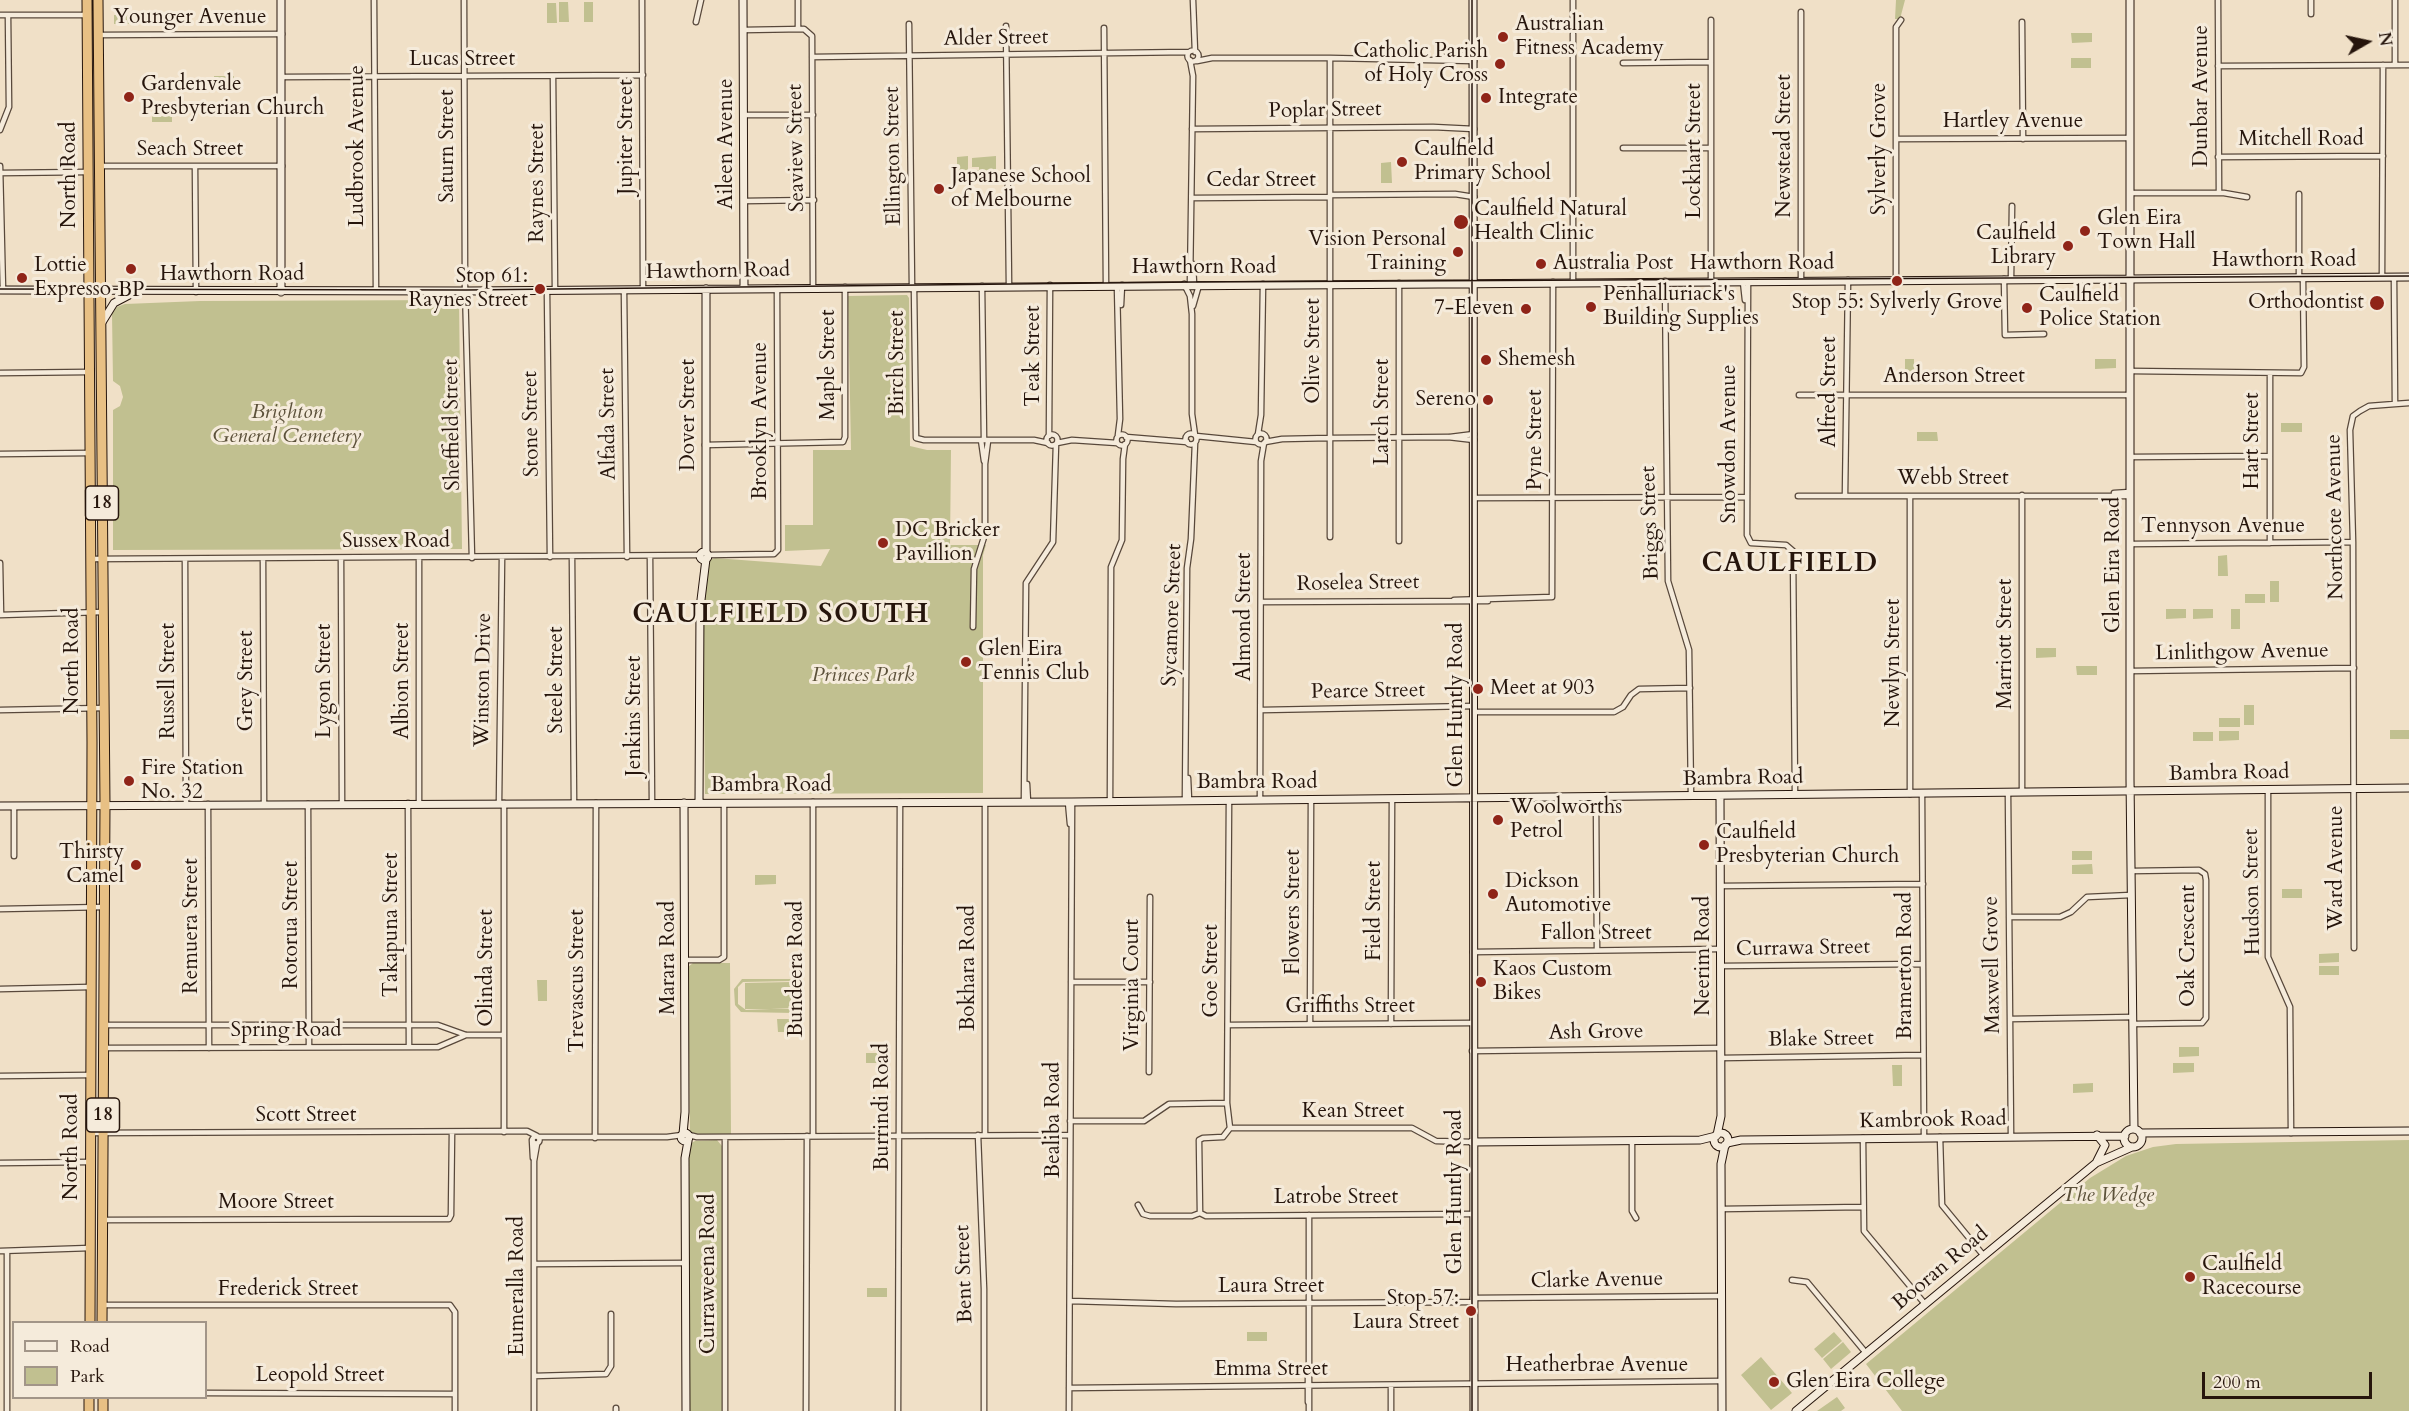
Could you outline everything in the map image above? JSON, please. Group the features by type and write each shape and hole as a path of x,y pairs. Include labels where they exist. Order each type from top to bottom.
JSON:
{"highway":[{"name":"North Road","path":"87,0 92,753 90,1321"},
{"name":"North Road","path":"98,0 105,804 102,1321"},
{"path":"88,255 100,254"},
{"path":"92,753 104,753"}],"street":[{"path":"282,0 284,292"},
{"name":"Ludbrook Avenue","path":"374,0 376,292"},
{"name":"Saturn Street","path":"464,0 467,291"},
{"name":"Jupiter Street","path":"642,0 645,290"},
{"path":"696,22 701,0"},
{"name":"Aileen Avenue","path":"743,0 744,288"},
{"path":"743,30 798,29 798,0"},
{"name":"Sycamore Street","path":"1192,314 1190,296 1192,284 1191,54 1193,0"},
{"name":"Glen Huntly Road","path":"1473,0 1473,1411"},
{"path":"1573,0 1573,28"},
{"name":"Glen Eira Road","path":"2130,0 2130,791 2133,1021 2137,1131 2140,1143"},
{"name":"Dunbar Avenue","path":"2218,0 2219,193"},
{"path":"2311,0 2311,14"},
{"path":"2395,0 2395,65"},
{"name":"Newstead Street","path":"1801,12 1801,280"},
{"path":"0,15 88,15"},
{"path":"0,130 9,107 8,15"},
{"name":"Lockhart Street","path":"1711,281 1712,20"},
{"name":"Sylverly Grove","path":"1896,280 1896,27 1901,20"},
{"path":"2022,22 2023,139"},
{"name":"Ellington Street","path":"909,24 913,287"},
{"path":"1006,26 1009,286"},
{"path":"1104,28 1106,285"},
{"name":"Seaview Street","path":"798,29 810,32 812,57 815,288"},
{"name":"Younger Avenue","path":"98,35 282,34"},
{"path":"1573,34 1573,282"},
{"name":"Alder Street","path":"812,57 1179,53 1212,58"},
{"name":"Sycamore Street","path":"1191,54 1196,61 1192,76"},
{"name":"Alder Street","path":"1196,61 1212,58 1437,59 1473,57"},
{"name":"Olive Street","path":"1330,58 1330,537"},
{"path":"1623,63 1711,62"},
{"path":"2382,277 2383,65"},
{"path":"2218,66 2409,65"},
{"name":"Lucas Street","path":"282,77 643,75"},
{"name":"Raynes Street","path":"551,290 553,76"},
{"path":"743,115 813,115"},
{"name":"Poplar Street","path":"1192,129 1474,127"},
{"name":"Hartley Avenue","path":"1897,139 2130,138"},
{"path":"1623,148 1712,147"},
{"name":"Mitchell Road","path":"2218,157 2383,156"},
{"path":"0,166 2,290"},
{"name":"Seach Street","path":"98,166 282,166"},
{"path":"195,166 196,292"},
{"path":"0,173 89,172"},
{"path":"2130,194 2219,193 2247,197"},
{"name":"Cedar Street","path":"1192,198 1474,194"},
{"path":"2130,371 2223,371 2270,375 2297,374 2303,369 2299,194"},
{"path":"744,201 814,200"},
{"path":"2012,206 2005,335 2044,334"},
{"path":"2394,277 2395,404 2409,403"},
{"name":"Hawthorn Road","path":"2,290 376,292 1050,285 2409,277"},
{"name":"Alfred Street","path":"1847,280 1847,496"},
{"name":"Briggs Street","path":"1665,281 1668,581 1689,650 1690,796"},
{"name":"Snowdon Avenue","path":"1745,281 1747,535 1751,543 1786,545 1793,551 1795,795"},
{"name":"Pyne Street","path":"1552,597 1553,282"},
{"name":"Larch Street","path":"1399,541 1400,283"},
{"name":"Sycamore Street","path":"1187,800 1186,574 1192,530 1192,314 1194,295 1192,284"},
{"name":"Almond Street","path":"1261,284 1261,415 1265,439 1261,461 1262,800"},
{"name":"Teak Street","path":"1026,802 1026,583 1053,542 1054,460 1051,426 1050,285"},
{"path":"1112,801 1111,567 1122,540 1123,459 1120,419 1119,285"},
{"path":"973,627 974,565 985,534 980,286"},
{"name":"Maple Street","path":"778,444 843,442 845,437 845,287"},
{"name":"Birch Street","path":"913,287 915,432 918,439 983,440"},
{"name":"Brooklyn Avenue","path":"776,553 778,546 777,288"},
{"name":"Dover Street","path":"699,803 700,608 705,541 706,289"},
{"name":"Stone Street","path":"550,557 551,290"},
{"name":"Alfada Street","path":"624,290 627,557"},
{"name":"Sheffield Street","path":"467,291 472,558"},
{"path":"101,324 114,303 135,292"},
{"path":"0,373 88,372"},
{"name":"Hart Street","path":"2270,375 2270,543"},
{"name":"Anderson Street","path":"1799,395 2130,393"},
{"name":"Northcote Avenue","path":"2354,789 2350,430 2353,416 2369,406 2395,404"},
{"name":"Almond Street","path":"1261,415 1257,435 1261,461"},
{"path":"1239,439 1257,435 1265,439"},
{"path":"983,440 1239,439 1257,442 1265,439 1474,437"},
{"path":"705,445 778,444"},
{"path":"0,454 90,453"},
{"path":"2130,457 2270,456"},
{"name":"Webb Street","path":"1798,496 2130,494"},
{"name":"Marriott Street","path":"2022,495 2022,793"},
{"name":"Newlyn Street","path":"1910,496 1910,794"},
{"path":"1474,498 1746,497"},
{"name":"Tennyson Avenue","path":"2130,544 2353,542"},
{"name":"Sussex Road","path":"91,559 650,557 776,553"},
{"name":"Steele Street","path":"572,557 574,803"},
{"name":"Jenkins Street","path":"650,557 652,803"},
{"name":"Winston Drive","path":"501,803 502,558"},
{"name":"Russell Street","path":"186,559 186,804"},
{"name":"Grey Street","path":"263,559 264,804"},
{"name":"Lygon Street","path":"341,559 342,804"},
{"name":"Albion Street","path":"419,559 420,803"},
{"path":"0,563 0,615 103,612"},
{"name":"Roselea Street","path":"1262,602 1552,597"},
{"name":"Linlithgow Avenue","path":"2130,671 2354,668"},
{"name":"Pearce Street","path":"1262,710 1474,709 1609,712 1621,709 1639,689 1689,688"},
{"path":"0,710 104,708"},
{"name":"Bambra Road","path":"0,806 1473,799 2409,788"},
{"name":"Ward Avenue","path":"2354,789 2354,948"},
{"name":"Hudson Street","path":"2268,790 2268,957 2290,1007 2290,1133"},
{"name":"Maxwell Grove","path":"2008,793 2011,1136"},
{"name":"Bramerton Road","path":"1922,794 1924,1137"},
{"name":"Neerim Road","path":"1720,796 1722,1411"},
{"path":"1596,797 1597,950"},
{"name":"Field Street","path":"1391,1024 1392,799"},
{"name":"Goe Street","path":"1230,800 1227,1103 1230,1128"},
{"name":"Flowers Street","path":"1310,1024 1311,800"},
{"name":"Bundeera Road","path":"806,1411 813,802"},
{"name":"Burrindi Road","path":"898,1411 900,802"},
{"name":"Bokhara Road","path":"985,1135 986,802"},
{"name":"Bealiba Road","path":"1069,1411 1070,802"},
{"name":"Takapuna Street","path":"408,803 409,1047"},
{"name":"Olinda Street","path":"501,803 504,1132"},
{"name":"Trevascus Street","path":"594,803 595,1138"},
{"name":"Marara Road","path":"684,803 686,1411"},
{"path":"685,960 719,960 724,957 724,803"},
{"name":"Remuera Street","path":"208,804 208,1048"},
{"name":"Rotorua Street","path":"308,804 309,1047"},
{"path":"14,806 14,856"},
{"name":"Oak Crescent","path":"2131,871 2199,870 2205,874 2206,880 2206,1018 2202,1023 2133,1021"},
{"path":"1720,886 1923,884"},
{"path":"2009,918 2060,917 2071,912 2087,897 2132,895"},
{"name":"Virginia Court","path":"1149,1072 1150,897"},
{"path":"0,909 104,907"},
{"name":"Fallon Street","path":"1473,952 1720,949"},
{"name":"Currawa Street","path":"1720,966 1922,964"},
{"path":"1071,982 1149,982"},
{"path":"0,989 90,987"},
{"path":"2010,1019 2133,1021"},
{"name":"Griffiths Street","path":"1228,1024 1472,1023"},
{"name":"Spring Road","path":"103,1025 409,1025 442,1026 466,1035 504,1035"},
{"name":"Spring Road","path":"103,1048 444,1046 466,1035"},
{"name":"Ash Grove","path":"1472,1051 1721,1048"},
{"name":"Blake Street","path":"1721,1058 1923,1054"},
{"path":"0,1076 90,1075"},
{"path":"1070,1121 1144,1121 1172,1104 1227,1103"},
{"path":"1200,1213 1198,1142 1202,1138 1221,1137 1230,1128"},
{"name":"Kean Street","path":"1230,1128 1412,1128 1436,1141 1472,1142"},
{"name":"Booran Road","path":"2109,1155 2129,1130 2137,1131"},
{"path":"2137,1131 2161,1135 2409,1131"},
{"name":"Moore Street","path":"103,1220 450,1218 452,1132"},
{"name":"Scott Street","path":"90,1133 522,1132 536,1140"},
{"name":"Bent Street","path":"978,1135 984,1289 984,1411"},
{"path":"536,1140 555,1138 1070,1135"},
{"path":"2096,1163 2105,1149 2104,1143 2097,1135"},
{"name":"Kambrook Road","path":"1472,1142 2097,1135 2125,1137"},
{"path":"2140,1143 2161,1135"},
{"name":"Curraweena Road","path":"725,1137 725,1411"},
{"path":"1940,1137 1942,1205 1984,1256"},
{"path":"2125,1137 2132,1147"},
{"path":"1863,1138 1864,1232 1925,1304"},
{"name":"Eumeralla Road","path":"534,1411 534,1161 536,1140"},
{"path":"1632,1141 1632,1211 1636,1218"},
{"name":"Booran Road","path":"1796,1411 2096,1163 2109,1155 2140,1143"},
{"path":"0,1163 90,1162"},
{"name":"Latrobe Street","path":"1138,1205 1143,1214 1150,1216 1192,1216 1200,1213 1206,1216 1473,1214"},
{"path":"1721,1209 1863,1207"},
{"path":"1309,1215 1309,1411"},
{"path":"0,1251 90,1248"},
{"path":"7,1411 8,1251"},
{"path":"534,1264 686,1263"},
{"path":"1792,1280 1807,1282 1866,1353"},
{"name":"Clarke Avenue","path":"1473,1300 1722,1296"},
{"name":"Laura Street","path":"1070,1301 1309,1303 1473,1300"},
{"name":"Frederick Street","path":"102,1307 448,1304 453,1307 455,1391"},
{"path":"534,1376 606,1374 611,1366 611,1314"},
{"name":"Heatherbrae Avenue","path":"1473,1384 1721,1381"},
{"name":"Emma Street","path":"1069,1388 1473,1384"},
{"path":"1391,1385 1391,1411"},
{"path":"455,1391 455,1411"},
{"name":"Leopold Street","path":"207,1393 455,1391"}],"green space":[{"path":"1896,0 1905,0 1900,19 1895,19"},
{"path":"559,2 568,2 569,22 559,22"},
{"path":"584,2 593,2 593,22 584,22"},
{"path":"547,3 556,3 557,23 547,23"},
{"path":"114,15 134,15 134,24 114,24"},
{"path":"2071,33 2092,33 2092,42 2072,43"},
{"path":"2071,58 2091,58 2091,68 2071,68"},
{"path":"214,76 234,76 234,86 214,85"},
{"path":"152,113 172,113 172,122 152,122"},
{"path":"968,156 968,175 957,175 957,157"},
{"path":"996,156 996,181 973,180 972,170 979,170 979,167 972,167 972,158"},
{"path":"1391,162 1392,183 1381,183 1381,163"},
{"name":"Princes Park","path":"907,295 909,298 910,446 927,450 951,450 950,545 986,545 983,555 983,793 705,794 703,608 709,560 715,558 821,566 830,549 785,551 785,525 813,525 813,450 851,450 848,296"},
{"name":"Brighton General Cemetery","path":"459,300 462,549 113,550 113,410 120,406 123,397 120,386 113,381 112,314 117,307 125,304 200,301"},
{"path":"1905,359 1914,359 1914,380 1905,380"},
{"path":"2095,359 2116,359 2116,368 2095,369"},
{"path":"2281,423 2302,423 2302,432 2281,432"},
{"path":"1917,432 1937,432 1938,441 1917,441"},
{"path":"2227,555 2228,576 2218,576 2218,556"},
{"path":"2270,581 2279,581 2279,602 2270,602"},
{"path":"2245,594 2265,594 2265,603 2245,603"},
{"path":"2166,609 2186,609 2186,618 2166,619"},
{"path":"2193,609 2213,609 2213,618 2193,619"},
{"path":"2231,609 2240,609 2240,629 2231,629"},
{"path":"2036,648 2056,648 2056,657 2036,658"},
{"path":"2076,666 2097,666 2097,675 2077,675"},
{"path":"2244,705 2254,705 2254,725 2244,725"},
{"path":"2219,718 2240,718 2240,727 2219,727"},
{"path":"2390,730 2409,730 2409,739 2390,739"},
{"path":"2219,731 2239,731 2239,740 2219,741"},
{"path":"2193,732 2213,732 2213,741 2193,741"},
{"path":"2072,851 2092,851 2092,860 2072,860"},
{"path":"2092,864 2093,874 2072,874 2072,865"},
{"path":"755,875 776,875 776,884 755,885"},
{"path":"2282,889 2302,889 2302,898 2282,898"},
{"path":"2339,953 2339,962 2319,963 2319,954"},
{"path":"693,963 730,963 731,1134 694,1134 690,1131 688,967"},
{"path":"2319,966 2339,966 2339,975 2319,975"},
{"path":"742,979 794,979 801,987 801,1005 794,1013 741,1012 735,1005 734,989","holes":["791,981 799,988 799,1002 795,1008 746,1010 738,1004 738,987 743,982"]},
{"path":"537,980 547,980 547,1001 538,1001"},
{"path":"791,982 791,1009 745,1009 745,983"},
{"path":"777,1019 802,1019 802,1032 778,1032"},
{"path":"2179,1047 2199,1047 2199,1056 2179,1057"},
{"path":"866,1053 886,1053 886,1063 866,1063"},
{"path":"2173,1063 2194,1063 2194,1072 2173,1073"},
{"path":"1892,1065 1902,1065 1902,1086 1893,1086"},
{"path":"2093,1083 2093,1092 2073,1093 2073,1084"},
{"path":"717,1140 722,1146 722,1411 689,1411 688,1145 695,1141"},
{"name":"Caulfield Racecourse","path":"2409,1140 2409,1411 1902,1411 1866,1364 2090,1178 2126,1156 2153,1147 2176,1144"},
{"path":"867,1288 887,1288 887,1297 867,1297"},
{"path":"1247,1332 1267,1332 1267,1341 1247,1341"},
{"path":"1834,1332 1842,1341 1822,1358 1814,1349"},
{"path":"1843,1342 1851,1352 1831,1369 1823,1359"},
{"path":"1761,1357 1792,1393 1771,1410 1741,1375"},
{"path":"1837,1397 1845,1408 1841,1411 1817,1411"}],"tram line":[{"path":"1472,0 1472,1411"},
{"path":"0,289 466,290 1194,282 2409,276"}],"place":[{"name":"Australian Fitness Academy","path":"1503,37"},
{"name":"Catholic Parish of Holy Cross","path":"1500,64"},
{"name":"Gardenvale Presbyterian Church","path":"129,97"},
{"name":"Integrate","path":"1486,98"},
{"name":"Caulfield Primary School","path":"1402,162"},
{"name":"Japanese School of Melbourne","path":"939,189"},
{"name":"Caulfield Natural Health Clinic","path":"1461,222"},
{"name":"Glen Eira Town Hall","path":"2085,231"},
{"name":"Caulfield Library","path":"2068,246"},
{"name":"Vision Personal Training","path":"1458,252"},
{"name":"Australia Post","path":"1541,264"},
{"name":"BP","path":"131,269"},
{"name":"Lottie Expresso","path":"22,278"},
{"name":"Stop 55: Sylverly Grove","path":"1897,281"},
{"name":"Stop 61: Raynes Street","path":"540,289"},
{"name":"Orthodontist","path":"2377,303"},
{"name":"Penhalluriack's Building Supplies","path":"1591,307"},
{"name":"Caulfield Police Station","path":"2027,308"},
{"name":"7-Eleven","path":"1526,309"},
{"name":"Shemesh","path":"1486,360"},
{"name":"Sereno","path":"1488,400"},
{"name":"DC Bricker Pavillion","path":"883,543"},
{"name":"Glen Eira Tennis Club","path":"966,662"},
{"name":"Meet at 903","path":"1478,689"},
{"name":"Fire Station No. 32","path":"129,781"},
{"name":"Woolworths Petrol","path":"1498,820"},
{"name":"Caulfield Presbyterian Church","path":"1704,845"},
{"name":"Thirsty Camel","path":"136,865"},
{"name":"Dickson Automotive","path":"1493,894"},
{"name":"Kaos Custom Bikes","path":"1481,982"},
{"name":"Caulfield Racecourse","path":"2190,1277"},
{"name":"Stop 57: Laura Street","path":"1471,1311"},
{"name":"Glen Eira College","path":"1774,1382"}],"district":[{"name":"CAULFIELD","path":"1790,565"},
{"name":"CAULFIELD SOUTH","path":"781,616"}],"park label":[{"name":"The Wedge","path":"2108,1196"}]}
